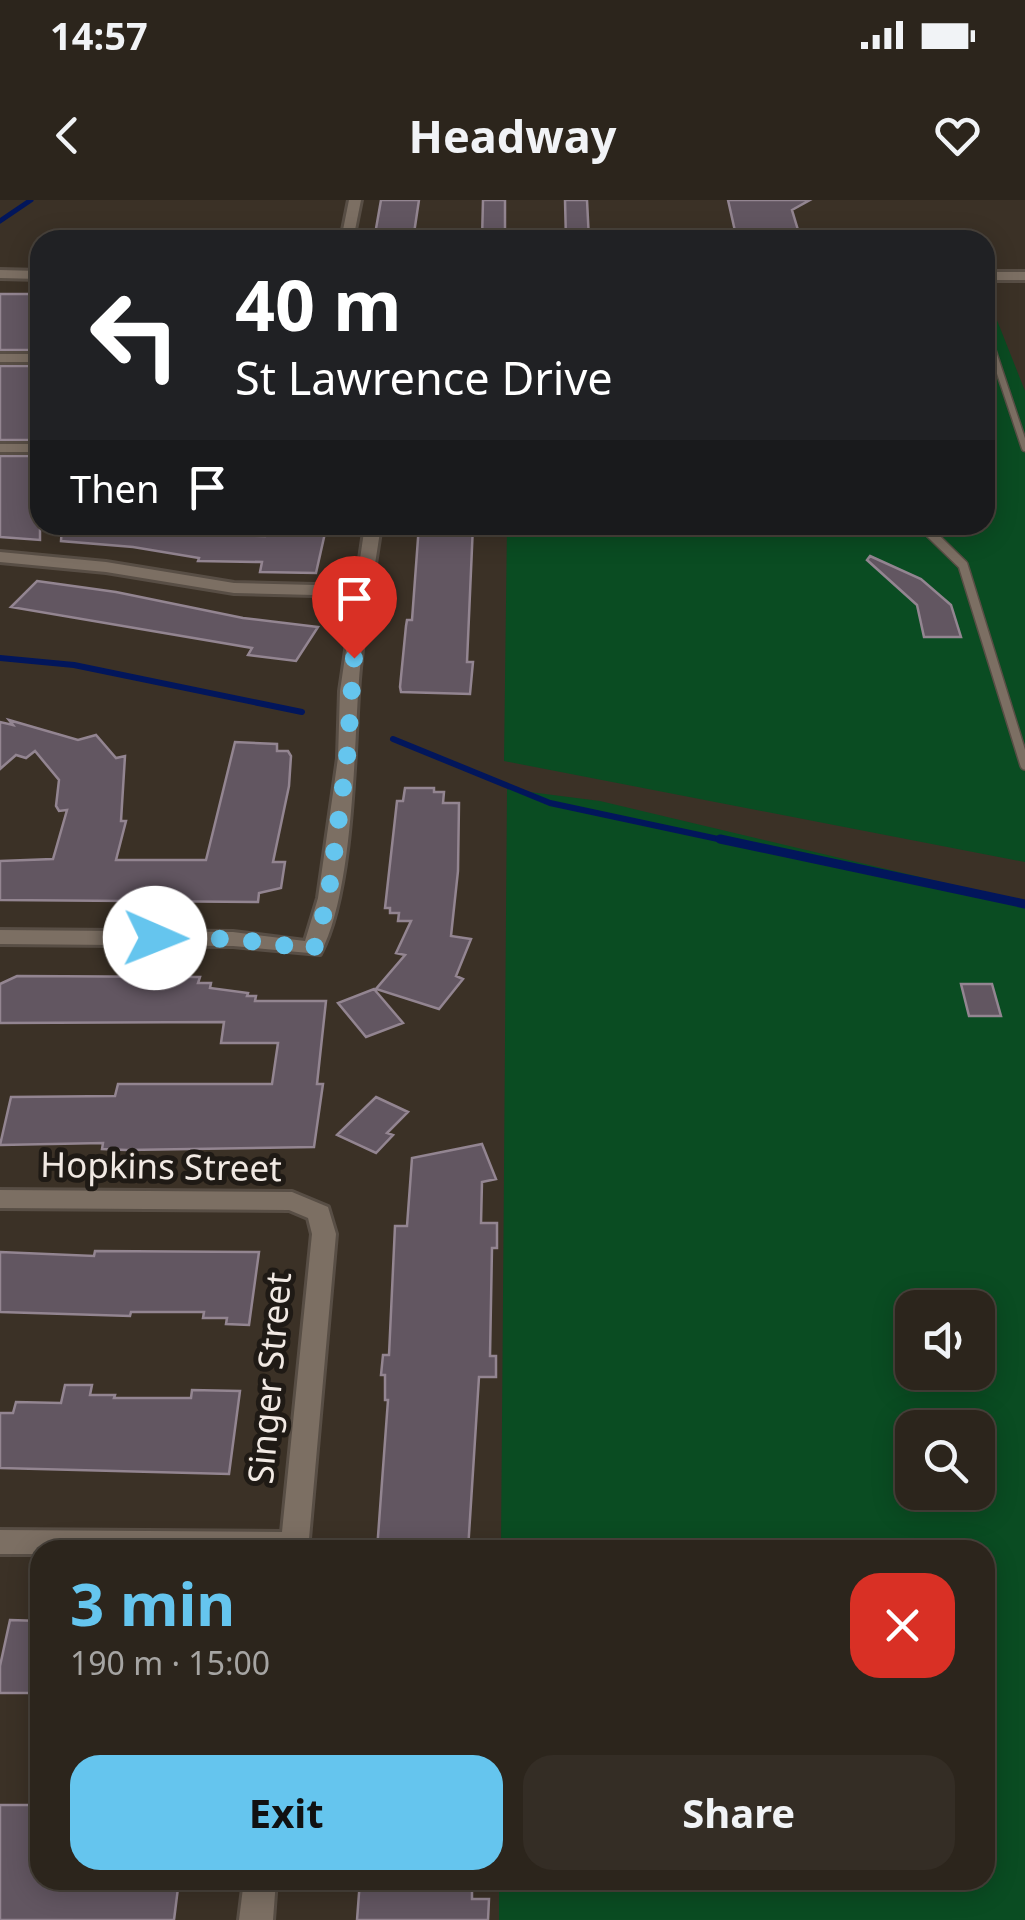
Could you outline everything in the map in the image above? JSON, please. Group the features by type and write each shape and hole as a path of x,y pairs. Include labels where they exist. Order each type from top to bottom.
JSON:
{"street":[{"path":"349,230 355,200"},
{"path":"0,274 30,275"},
{"path":"995,276 1025,276"},
{"path":"0,358 30,358"},
{"path":"0,448 30,448"},
{"path":"0,937 233,939 314,949 330,880 347,758 349,691 372,535"},
{"path":"0,557 106,567 234,588 364,591"},
{"name":"Hopkins Street","path":"0,1199 292,1201 319,1213"},
{"name":"Singer Street","path":"295,1540 324,1234 319,1213"},
{"path":"0,1542 30,1543"},
{"path":"256,1920 259,1890"}],"lane":[{"path":"995,358 1025,448"},
{"path":"932,535 963,565 1025,765"}],"green space":[{"path":"995,315 1025,391 1025,862 504,761 507,535 995,535"},
{"path":"507,789 600,801 1025,902 1025,1920 499,1920 499,1890 995,1890 995,1540 501,1540"}],"building":[{"path":"381,200 419,200 414,230 376,230"},
{"path":"483,200 505,200 505,230 482,230"},
{"path":"565,200 587,200 588,230 566,230"},
{"path":"728,200 810,200 792,210 798,230 735,230"},
{"path":"0,294 30,294 30,350 0,350"},
{"path":"0,366 30,366 30,440 0,440"},
{"path":"0,456 30,456 30,535 40,535 40,540 0,537"},
{"path":"61,535 325,535 316,573 260,572 262,562 198,561 199,558 133,547 61,541"},
{"path":"418,535 473,535 467,662 473,662 470,694 401,692 406,626 407,620 412,620"},
{"path":"870,556 921,579 951,605 961,637 924,637 917,605 867,560"},
{"path":"37,581 116,592 243,618 318,627 296,661 248,655 252,648 11,607"},
{"path":"9,720 78,740 96,735 116,758 125,756 121,821 126,821 116,860 206,860 235,742 277,744 277,751 288,751 291,756 289,786 273,862 285,862 281,888 259,893 258,902 0,900 0,861 53,859 67,810 59,811 56,806 59,780 35,751 26,758 16,755 0,769 0,722 13,725"},
{"path":"405,788 434,788 434,792 444,792 443,803 459,803 458,871 451,936 471,939 456,976 463,979 439,1009 376,989 405,955 396,953 411,921 398,921 399,913 390,913 390,908 385,908 397,801 403,801"},
{"path":"17,976 200,977 198,983 248,993 247,996 256,996 255,1001 326,1001 317,1084 323,1084 314,1147 127,1150 102,1149 103,1143 0,1145 11,1097 115,1096 118,1084 272,1084 278,1043 221,1043 224,1022 0,1023 0,984"},
{"path":"961,984 992,984 1001,1016 969,1016"},
{"path":"374,989 403,1023 366,1037 338,1003"},
{"path":"376,1097 408,1112 387,1133 393,1135 376,1153 337,1135"},
{"path":"482,1144 496,1179 482,1182 481,1223 497,1223 497,1248 492,1248 490,1356 496,1356 496,1377 479,1377 469,1540 378,1540 388,1400 385,1375 381,1375 383,1355 389,1355 395,1226 407,1226 412,1158"},
{"path":"95,1251 259,1252 249,1325 226,1324 227,1318 203,1318 204,1312 131,1312 130,1316 0,1312 0,1252 94,1256"},
{"path":"65,1385 92,1385 90,1395 115,1395 114,1398 191,1398 192,1390 240,1391 229,1474 0,1468 0,1413 13,1413 16,1402 61,1403"},
{"path":"10,1620 30,1621 30,1693 0,1693 0,1666"},
{"path":"0,1805 30,1805 30,1890 178,1890 174,1920 0,1920"},
{"path":"359,1890 472,1890 472,1899 489,1899 488,1920 357,1920"}],"waterway":[{"path":"0,221 31,200"},
{"path":"0,658 74,665 302,712"},
{"path":"393,739 550,803 732,842"},
{"path":"720,839 1025,904"}],"route":[{"path":"155,938 233,939 314,949 328,898 347,758 354,658"}]}
